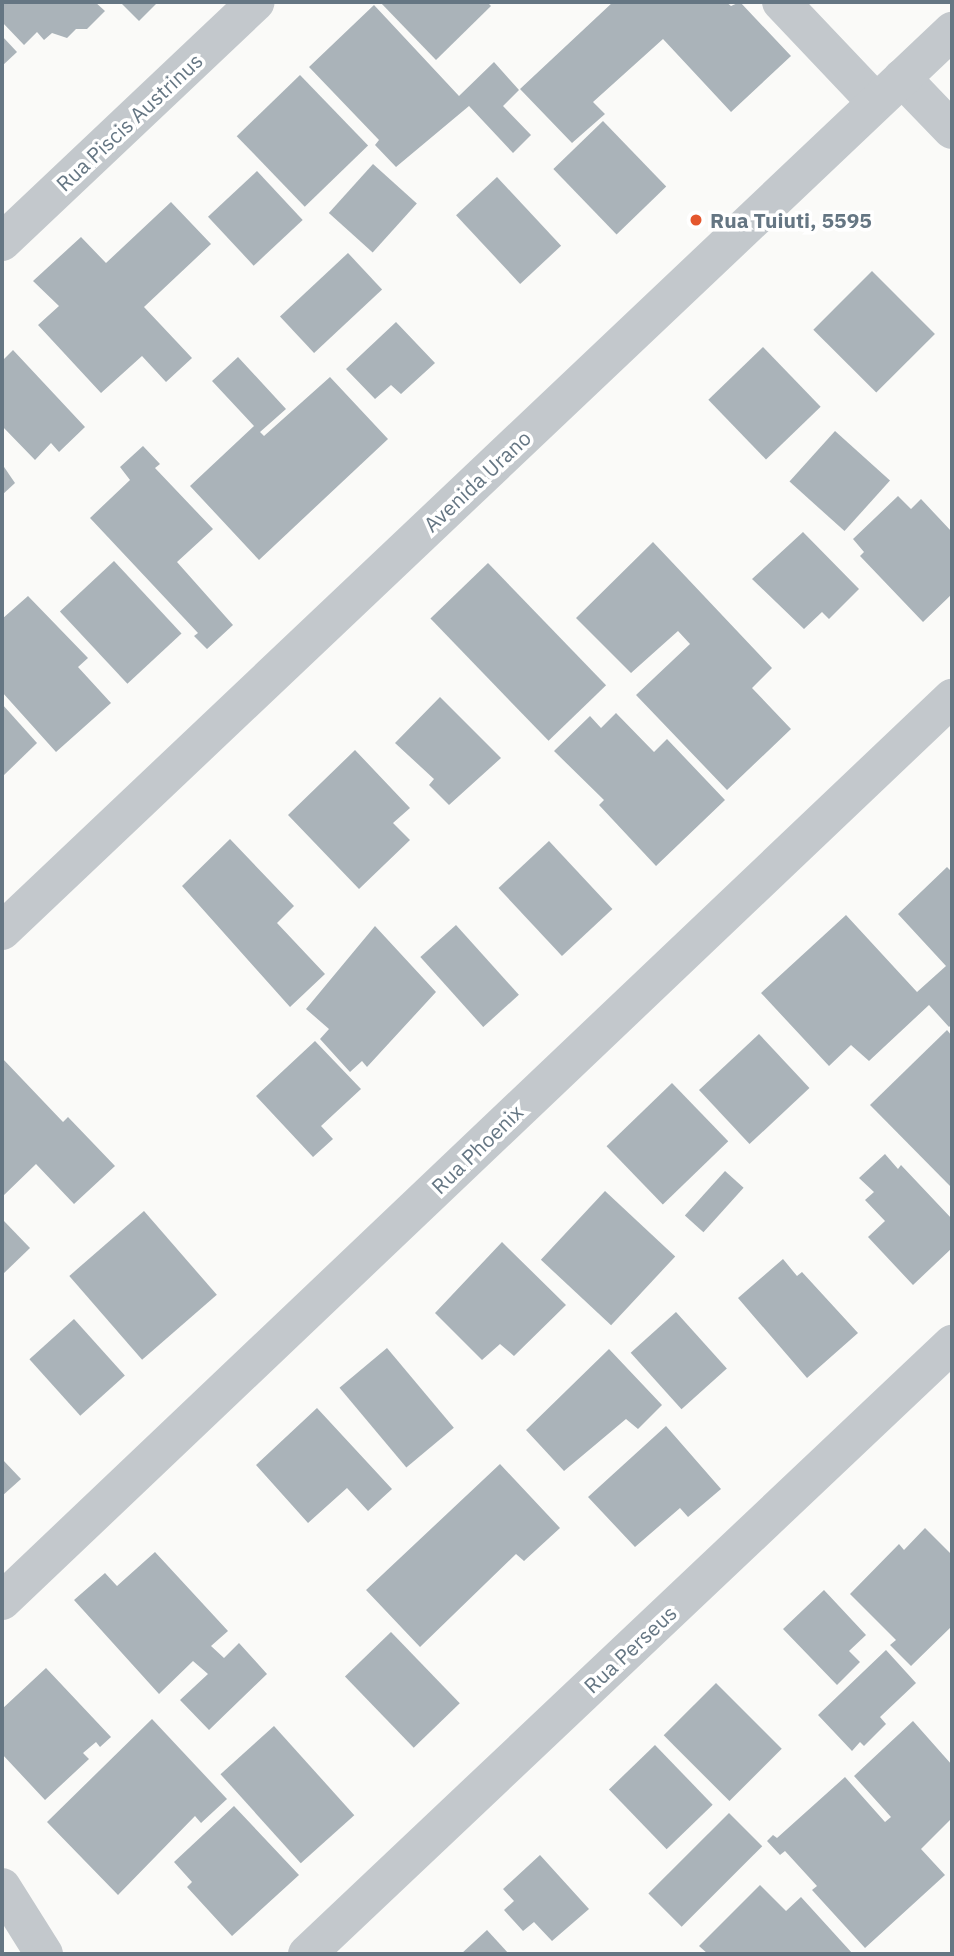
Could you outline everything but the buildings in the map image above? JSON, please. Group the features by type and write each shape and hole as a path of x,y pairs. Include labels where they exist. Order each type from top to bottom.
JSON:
{"street":[{"name":"Rua Piscis Austrinus","path":"2,242 256,2"},
{"path":"781,2 889,90 952,130"},
{"name":"Avenida Urano","path":"2,931 952,31"},
{"name":"Rua Phoenix","path":"2,1601 952,698"},
{"name":"Rua Perseus","path":"307,1954 952,1345"},
{"path":"2,1887 44,1954"}],"place":[{"name":"Rua Tuiuti, 5595","path":"696,220"}]}
